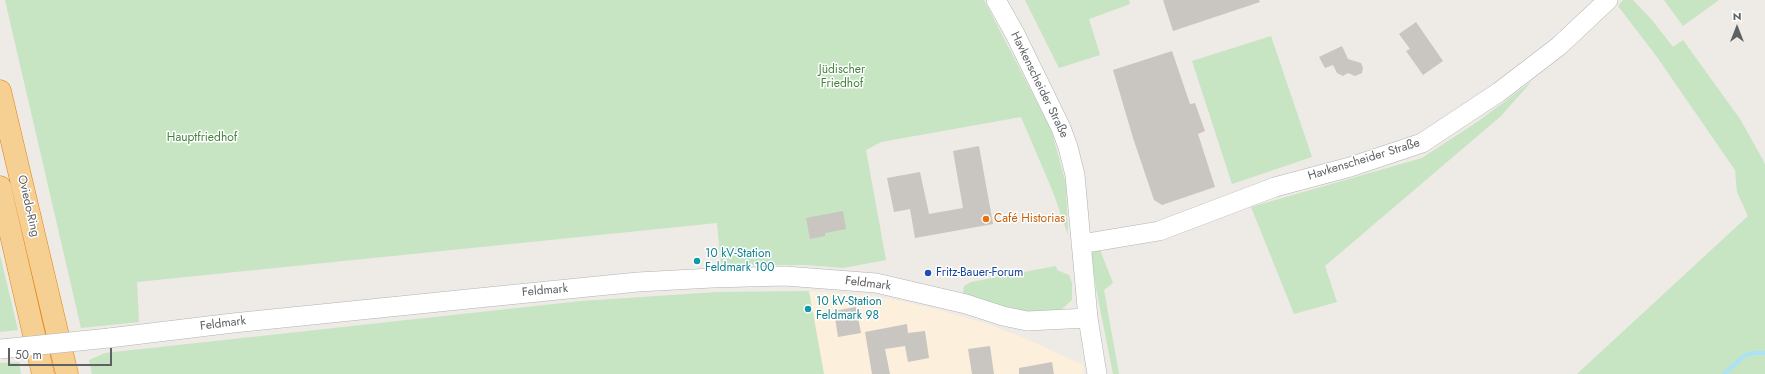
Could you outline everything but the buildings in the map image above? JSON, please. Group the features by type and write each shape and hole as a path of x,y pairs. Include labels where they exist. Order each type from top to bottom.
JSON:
{"highway":[{"name":"Oviedo-Ring","path":"0,91 67,374"},
{"name":"Oviedo-Ring","path":"0,187 33,325 43,374"}],"street":[{"name":"Havkenscheider Straße","path":"996,0 1019,41 1061,128 1068,147 1075,175 1088,318 1097,374"},
{"name":"Havkenscheider Straße","path":"1081,244 1159,231 1275,187 1350,167 1422,143 1499,92 1558,46 1608,0"},
{"name":"Feldmark","path":"0,349 233,323 638,282 712,278 785,276 870,283 912,290 1028,321 1088,318"}],"shaded area":[{"path":"809,291 872,296 906,302 988,324 1027,339 1083,365 1084,374 824,374"}],"green space":[{"name":"Hauptfriedhof","path":"5,0 984,0 1051,129 1066,184 1068,235 1053,192 1021,117 881,142 866,150 886,260 843,268 806,265 721,265 717,223 137,282 139,322 81,328"},
{"path":"1025,0 1129,0 1130,4 1089,19 1100,55 1059,68"},
{"path":"1623,0 1633,0 1652,20 1673,47 1683,40 1740,119 1765,165 1765,374 1577,374 1748,216 1737,192 1735,170 1657,57 1618,6"},
{"path":"1664,0 1719,0 1683,26"},
{"path":"1271,36 1312,157 1232,184 1192,61"},
{"path":"1532,81 1501,116 1325,266 1337,302 1294,314 1251,207 1422,158 1480,120"},
{"path":"1100,250 1113,283 1104,290 1119,374 1113,374 1096,288 1091,252"},
{"path":"0,255 18,330 0,332"},
{"path":"1056,266 1057,270 1069,275 1072,283 1072,300 1062,309 1064,313 1026,313 963,294 964,286 971,282"},
{"path":"809,291 824,374 92,374 89,360 105,353 581,301 717,292"},
{"path":"19,362 21,374 0,374 0,363"}],"waterway":[{"path":"1724,374 1744,356 1752,353 1765,353"}],"place":[{"name":"Café Historias","path":"986,219"},
{"name":"10 kV-Station Feldmark 100","path":"697,261"},
{"name":"Fritz-Bauer-Forum","path":"928,273"},
{"name":"10 kV-Station Feldmark 98","path":"808,309"}],"park label":[{"name":"Jüdischer Friedhof","path":"842,77"}]}
